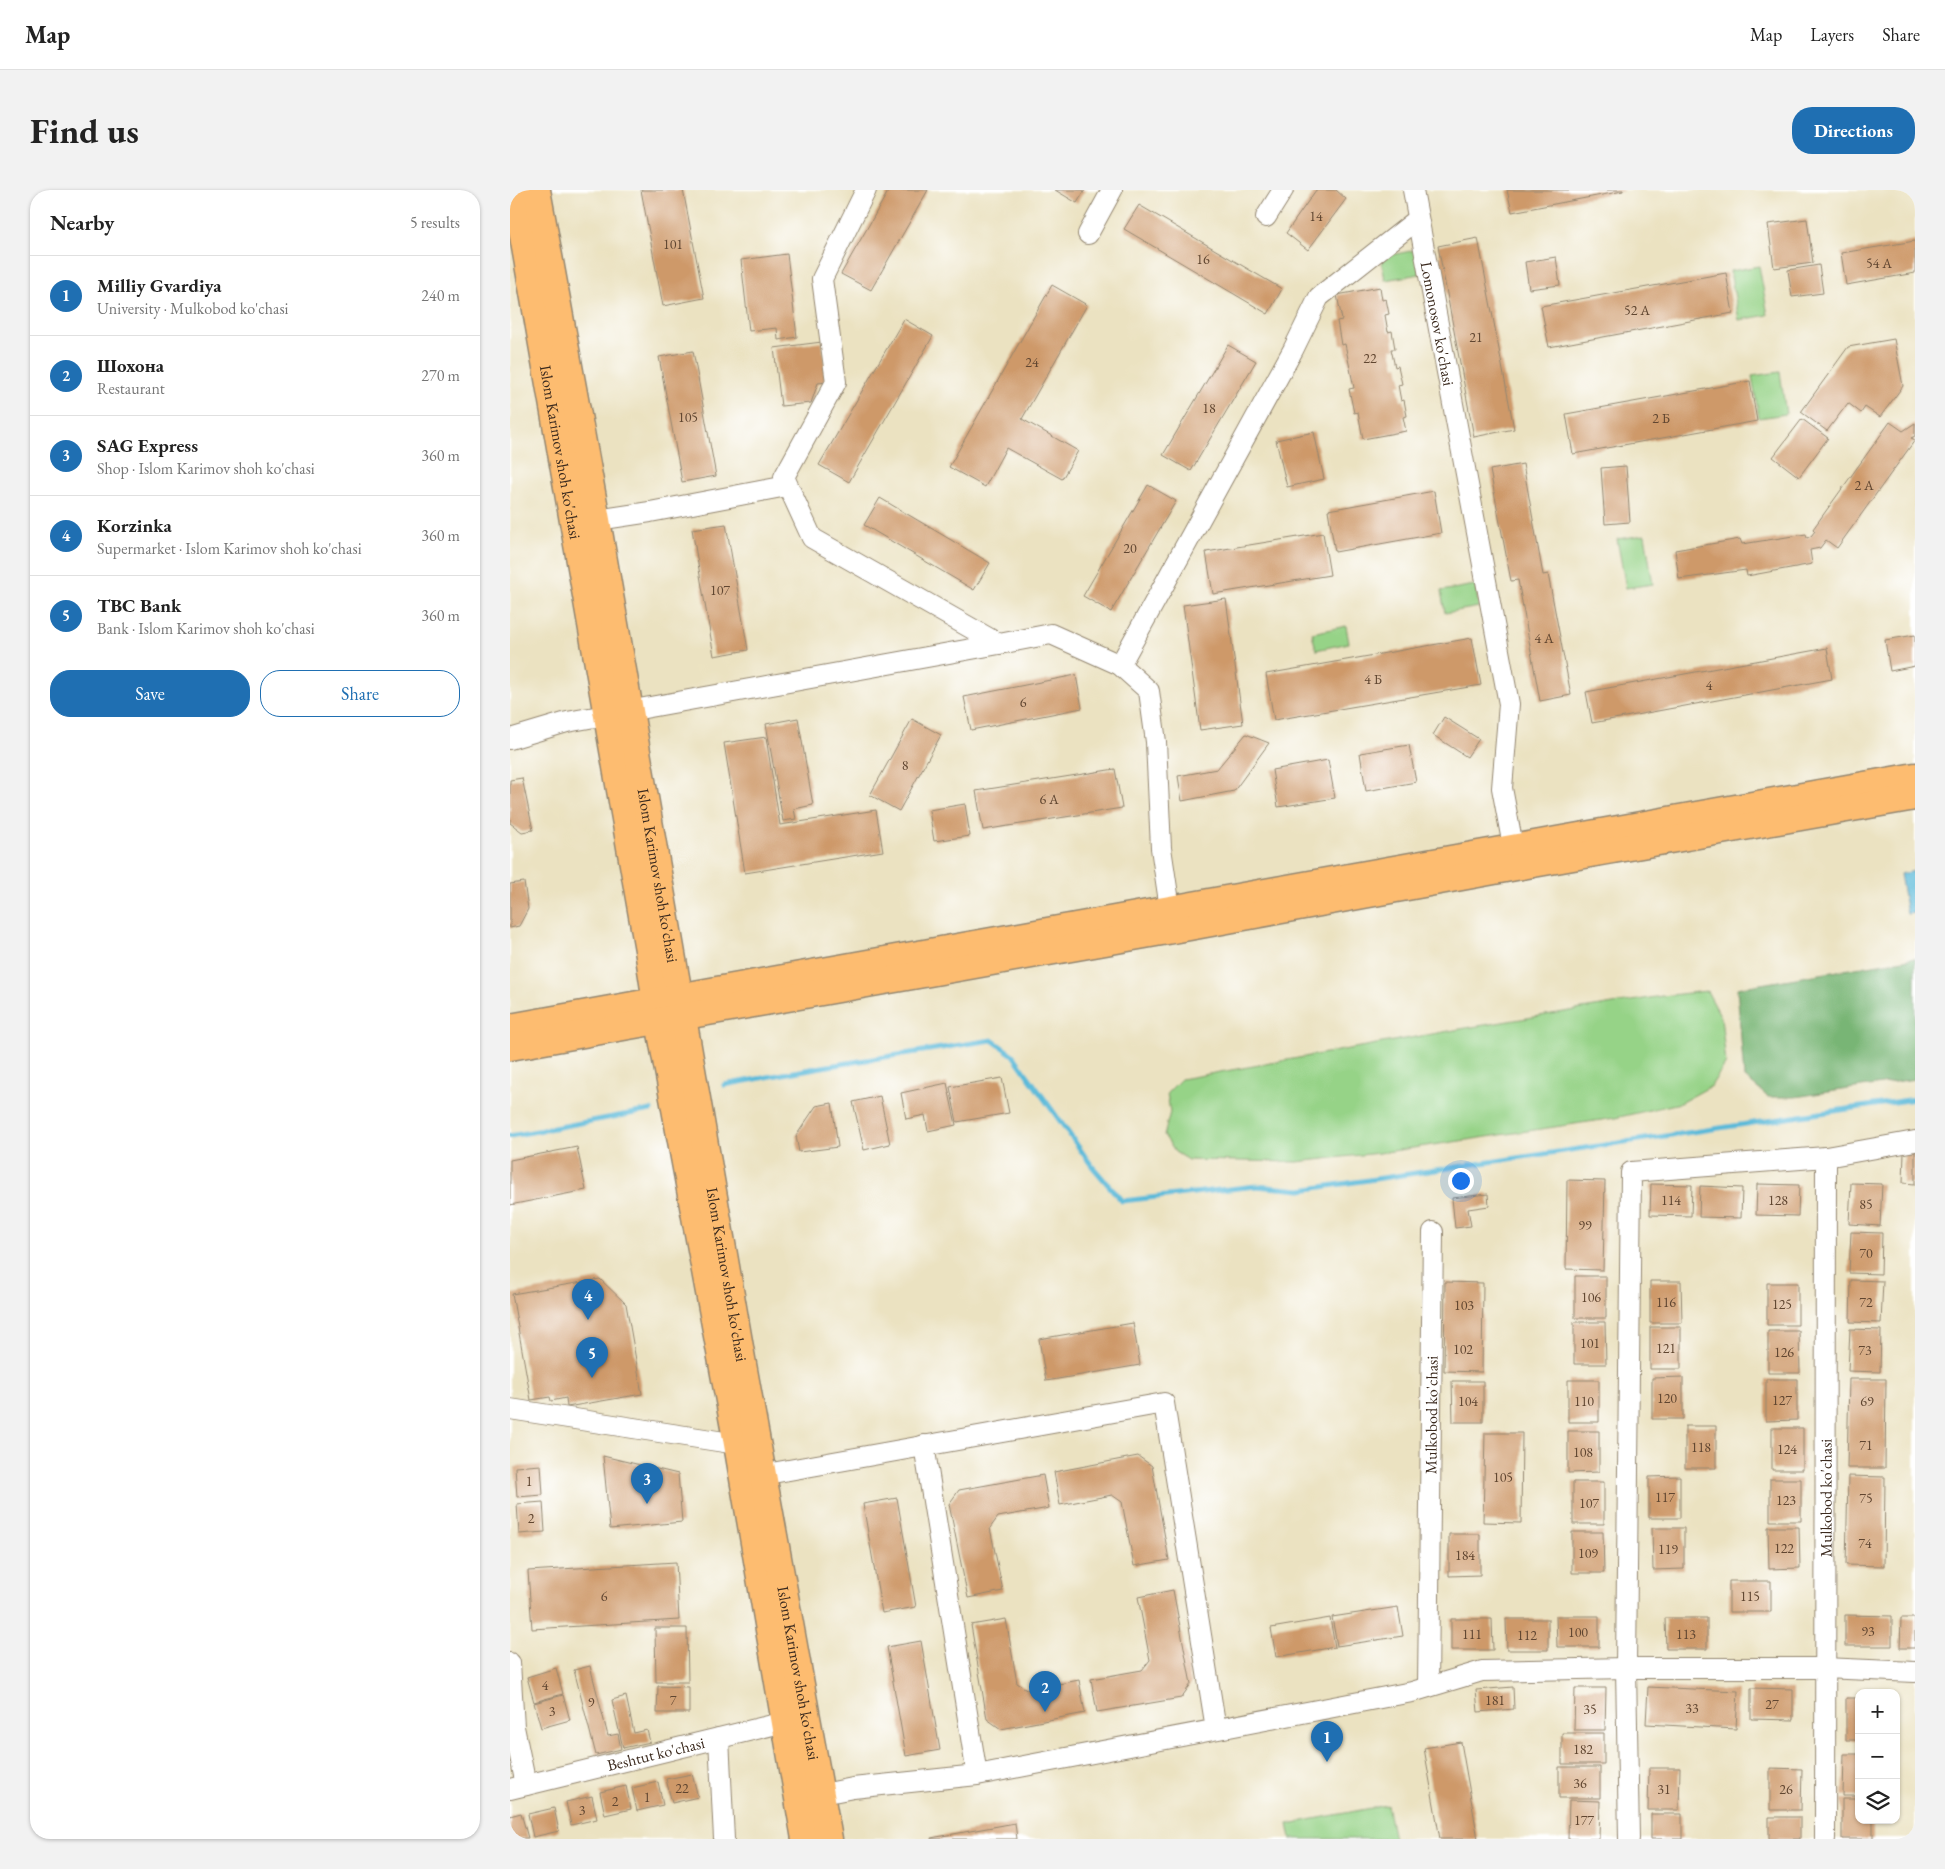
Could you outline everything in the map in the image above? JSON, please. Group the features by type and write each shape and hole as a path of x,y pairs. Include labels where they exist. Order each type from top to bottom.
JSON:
{"main road":[{"name":"Islom Karimov shoh ko'chasi","path":"515,190 585,522"},
{"name":"Islom Karimov shoh ko'chasi","path":"537,190 585,522 669,1010 737,1444 753,1476 774,1545 810,1797 805,1839"},
{"path":"1515,858 1915,776"},
{"path":"510,1047 669,1010 1172,919 1515,858 1915,797"},
{"name":"Islom Karimov shoh ko'chasi","path":"669,1010 742,1359 753,1476 785,1722 810,1797 829,1839"},
{"path":"510,1027 669,1010"}],"street":[{"path":"866,190 822,279 836,382 784,477 812,538 999,644"},
{"path":"1088,234 1112,190"},
{"path":"1266,217 1282,190"},
{"name":"Lomonosov ko'chasi","path":"1413,190 1509,704 1502,788 1515,858"},
{"path":"1120,665 1293,350 1319,297 1418,219"},
{"path":"585,522 787,486"},
{"path":"510,739 567,722 617,712 1051,634 1120,665 1149,691 1156,742 1161,848 1172,919"},
{"path":"1629,1839 1626,1668 1632,1172 1826,1157 1915,1140"},
{"name":"Mulkobod ko'chasi","path":"1825,1839 1826,1157"},
{"name":"Mulkobod ko'chasi","path":"1428,1687 1433,1232"},
{"path":"753,1476 1164,1403 1216,1729"},
{"path":"510,1409 737,1444"},
{"path":"924,1445 977,1775"},
{"name":"Beshtut ko'chasi","path":"510,1663 518,1787 785,1722"},
{"path":"810,1797 853,1788 977,1775 1412,1692 1482,1671 1626,1668 1824,1668 1915,1672"},
{"path":"719,1738 724,1839"}],"green space":[{"path":"1416,250 1420,274 1385,280 1381,257"},
{"path":"1759,266 1768,315 1739,320 1730,271"},
{"path":"1780,372 1786,414 1759,418 1752,376"},
{"path":"1645,535 1653,584 1626,588 1617,539"},
{"path":"1475,585 1479,607 1445,613 1441,591"},
{"path":"1346,626 1349,643 1316,650 1312,633"},
{"path":"1915,958 1915,1079 1795,1097 1768,1097 1744,1077 1737,988"},
{"path":"1707,991 1721,1017 1726,1063 1711,1086 1680,1103 1615,1118 1379,1153 1297,1162 1188,1160 1175,1152 1164,1135 1170,1112 1167,1093 1181,1079 1466,1028 1662,996"},
{"path":"1387,1805 1394,1839 1291,1839 1288,1824"}],"water":[{"path":"1915,871 1915,913 1907,914 1900,874"}],"building":[{"path":"641,190 683,190 704,298 663,306"},
{"path":"889,190 928,190 871,290 841,274"},
{"path":"1055,190 1085,190 1077,203"},
{"path":"1316,190 1336,190 1346,199 1308,250 1286,233"},
{"path":"1507,190 1623,190 1623,191 1512,212"},
{"path":"1139,205 1282,289 1268,314 1124,229"},
{"path":"1807,219 1813,263 1774,268 1768,224"},
{"path":"1478,238 1514,429 1474,437 1438,246"},
{"path":"1915,241 1915,273 1846,285 1841,253"},
{"path":"787,254 797,337 778,340 777,328 749,331 741,260"},
{"path":"1556,257 1560,285 1529,289 1525,262"},
{"path":"1819,265 1823,293 1792,297 1788,270"},
{"path":"1726,273 1733,313 1549,347 1541,306"},
{"path":"1052,285 1087,305 1022,419 1078,451 1062,479 1006,448 985,487 949,467"},
{"path":"1380,287 1382,300 1386,299 1389,314 1385,315 1388,332 1392,331 1395,349 1391,349 1395,367 1398,366 1402,384 1398,385 1401,401 1404,400 1407,416 1403,417 1406,431 1363,439 1358,412 1354,413 1349,389 1354,388 1345,344 1341,345 1337,321 1342,320 1337,295"},
{"path":"904,319 933,336 849,482 819,465"},
{"path":"1894,339 1903,386 1880,417 1865,407 1861,413 1848,403 1827,431 1801,412 1848,347"},
{"path":"822,342 827,382 818,383 811,403 781,406 774,348"},
{"path":"1228,345 1256,361 1191,471 1163,455"},
{"path":"693,351 716,476 682,482 659,357"},
{"path":"1750,381 1757,421 1573,454 1566,414"},
{"path":"1802,419 1828,438 1799,477 1773,457"},
{"path":"1890,422 1903,431 1915,423 1915,436 1911,438 1915,440 1837,548 1826,540 1820,548 1810,550 1812,564 1747,576 1746,570 1679,579 1675,550 1740,539 1742,544 1806,534 1807,538 1811,536 1815,531 1813,529"},
{"path":"1314,432 1324,479 1287,487 1276,440"},
{"path":"1523,464 1543,575 1548,574 1571,695 1540,701 1518,580 1511,581 1490,470"},
{"path":"1626,466 1630,522 1605,524 1601,468"},
{"path":"1148,485 1176,501 1111,612 1083,596"},
{"path":"1434,491 1441,533 1335,552 1328,510"},
{"path":"880,498 990,563 974,590 864,525"},
{"path":"726,524 748,650 714,656 692,529"},
{"path":"1323,533 1330,575 1213,594 1206,552"},
{"path":"1226,599 1243,724 1200,730 1183,605"},
{"path":"1915,635 1915,666 1890,671 1885,640"},
{"path":"1472,638 1481,685 1274,720 1266,674"},
{"path":"1827,648 1832,679 1592,723 1586,692"},
{"path":"1076,675 1082,708 971,730 964,697"},
{"path":"1444,717 1479,739 1467,757 1433,735"},
{"path":"798,718 813,805 794,809 796,819 783,821 766,724"},
{"path":"912,719 941,735 899,811 870,795"},
{"path":"1246,734 1269,743 1234,791 1182,801 1178,776 1217,769"},
{"path":"766,737 780,825 876,810 883,851 745,873 724,743"},
{"path":"1409,745 1416,782 1366,791 1360,753"},
{"path":"1328,760 1335,798 1278,807 1272,770"},
{"path":"1115,769 1122,808 983,830 976,791"},
{"path":"522,778 533,830 522,832 510,823 510,780"},
{"path":"965,804 970,836 934,841 929,810"},
{"path":"524,882 528,909 519,926 510,928 510,884"},
{"path":"1002,1078 1009,1113 957,1122 950,1087"},
{"path":"947,1083 956,1125 928,1131 925,1115 906,1119 901,1093"},
{"path":"880,1096 890,1144 864,1150 853,1102"},
{"path":"832,1103 838,1147 799,1152 796,1136 816,1106"},
{"path":"577,1147 586,1190 510,1205 510,1160"},
{"path":"1904,1152 1915,1152 1915,1184 1903,1183"},
{"path":"1567,1180 1605,1181 1603,1270 1566,1269"},
{"path":"1851,1183 1882,1184 1880,1226 1849,1224"},
{"path":"1651,1184 1692,1185 1691,1216 1650,1215"},
{"path":"1757,1184 1799,1185 1798,1216 1756,1215"},
{"path":"1700,1186 1742,1188 1741,1218 1699,1217"},
{"path":"1488,1194 1489,1206 1468,1209 1471,1226 1455,1228 1452,1198"},
{"path":"1851,1232 1882,1233 1881,1274 1849,1273"},
{"path":"1575,1276 1606,1276 1606,1318 1575,1318"},
{"path":"600,1279 626,1304 642,1394 567,1407 566,1398 551,1401 550,1397 531,1400 512,1294"},
{"path":"1851,1280 1883,1281 1881,1323 1850,1322"},
{"path":"1650,1281 1681,1281 1682,1323 1650,1323"},
{"path":"1445,1282 1483,1283 1482,1372 1444,1371"},
{"path":"1767,1283 1798,1283 1798,1325 1767,1325"},
{"path":"1574,1322 1605,1322 1606,1364 1574,1364"},
{"path":"1133,1323 1140,1365 1046,1381 1039,1339"},
{"path":"1650,1327 1681,1327 1681,1369 1650,1369"},
{"path":"1850,1329 1881,1330 1880,1372 1848,1371"},
{"path":"1768,1331 1799,1331 1800,1373 1768,1373"},
{"path":"1683,1377 1683,1419 1652,1419 1652,1378"},
{"path":"1766,1379 1797,1379 1797,1420 1766,1421"},
{"path":"1849,1379 1886,1379 1885,1468 1847,1468"},
{"path":"1568,1380 1599,1380 1599,1422 1568,1422"},
{"path":"1452,1381 1483,1381 1483,1422 1453,1422"},
{"path":"1685,1426 1716,1426 1716,1468 1685,1468"},
{"path":"1772,1428 1803,1428 1803,1470 1772,1470"},
{"path":"1568,1431 1599,1431 1599,1472 1568,1473"},
{"path":"1485,1433 1522,1433 1521,1523 1483,1522"},
{"path":"603,1456 678,1474 682,1522 610,1529"},
{"path":"1138,1456 1152,1466 1169,1560 1134,1566 1122,1502 1112,1495 1060,1505 1054,1472"},
{"path":"541,1465 543,1495 517,1497 515,1467"},
{"path":"1043,1475 1049,1508 998,1517 990,1528 1003,1591 968,1598 949,1504 959,1490"},
{"path":"1680,1476 1680,1518 1649,1518 1649,1477"},
{"path":"1848,1476 1885,1477 1884,1566 1846,1565"},
{"path":"1770,1479 1801,1479 1801,1521 1770,1521"},
{"path":"1573,1482 1604,1482 1604,1524 1573,1524"},
{"path":"897,1498 916,1607 882,1613 863,1504"},
{"path":"543,1502 545,1532 519,1534 517,1504"},
{"path":"1768,1527 1799,1527 1800,1568 1769,1569"},
{"path":"1652,1528 1684,1528 1684,1569 1653,1570"},
{"path":"1572,1532 1603,1532 1604,1573 1572,1573"},
{"path":"1449,1534 1480,1534 1480,1575 1449,1576"},
{"path":"676,1562 679,1620 532,1629 528,1571"},
{"path":"1729,1581 1771,1581 1771,1612 1729,1612"},
{"path":"1173,1590 1191,1684 1181,1698 1097,1712 1091,1679 1142,1670 1150,1660 1138,1597"},
{"path":"1398,1607 1403,1636 1337,1646 1332,1617"},
{"path":"1845,1615 1892,1616 1892,1646 1845,1646"},
{"path":"1556,1616 1599,1616 1599,1647 1557,1647"},
{"path":"1330,1618 1335,1647 1276,1657 1271,1628"},
{"path":"1665,1618 1707,1618 1707,1649 1666,1649"},
{"path":"1901,1618 1915,1618 1915,1648 1900,1648"},
{"path":"1006,1619 1017,1683 1028,1690 1079,1680 1085,1713 1001,1729 987,1719 971,1625"},
{"path":"1451,1619 1492,1619 1493,1650 1451,1650"},
{"path":"1506,1619 1548,1619 1548,1650 1507,1650"},
{"path":"655,1628 687,1628 688,1682 656,1682"},
{"path":"921,1641 940,1750 906,1756 887,1647"},
{"path":"590,1666 608,1736 618,1734 621,1749 596,1755 574,1670"},
{"path":"556,1668 563,1694 534,1702 527,1677"},
{"path":"658,1686 689,1687 689,1713 657,1713"},
{"path":"1513,1687 1514,1709 1478,1712 1476,1690"},
{"path":"1648,1687 1738,1691 1736,1729 1646,1724"},
{"path":"1575,1688 1606,1688 1605,1730 1574,1730"},
{"path":"1751,1688 1793,1689 1793,1720 1751,1719"},
{"path":"563,1695 570,1720 541,1728 534,1703"},
{"path":"626,1696 634,1733 647,1730 650,1742 623,1748 612,1700"},
{"path":"1846,1698 1855,1698 1855,1740 1846,1740"},
{"path":"1562,1733 1604,1733 1604,1764 1562,1764"},
{"path":"1461,1742 1478,1839 1440,1839 1424,1748"},
{"path":"1844,1754 1855,1754 1855,1796 1843,1796"},
{"path":"1559,1767 1600,1767 1600,1798 1559,1798"},
{"path":"1649,1768 1680,1768 1679,1810 1648,1810"},
{"path":"1770,1768 1802,1769 1801,1810 1770,1810"},
{"path":"692,1774 698,1797 672,1803 666,1779"},
{"path":"658,1782 663,1805 637,1811 632,1788"},
{"path":"626,1786 631,1809 605,1815 600,1792"},
{"path":"592,1796 597,1819 571,1825 566,1802"},
{"path":"1842,1799 1855,1799 1855,1824 1873,1824 1873,1839 1842,1839"},
{"path":"1569,1800 1600,1801 1599,1839 1568,1839"},
{"path":"554,1808 559,1831 533,1837 528,1814"},
{"path":"521,1813 528,1838 510,1839 510,1816"},
{"path":"1651,1814 1682,1814 1682,1839 1651,1839"},
{"path":"1769,1817 1800,1817 1800,1839 1769,1839"},
{"path":"1015,1823 1017,1839 931,1839 931,1838"}],"waterway":[{"path":"724,1085 816,1068 992,1040 1013,1055 1092,1166 1122,1201 1256,1186 1301,1190 1915,1099"},
{"path":"510,1136 651,1110"}],"place":[{"name":"Korzinka","path":"588,1320"},
{"name":"TBC Bank","path":"592,1378"},
{"name":"SAG Express","path":"647,1504"},
{"name":"Шохона","path":"1045,1712"},
{"name":"Milliy Gvardiya","path":"1327,1762"}]}
